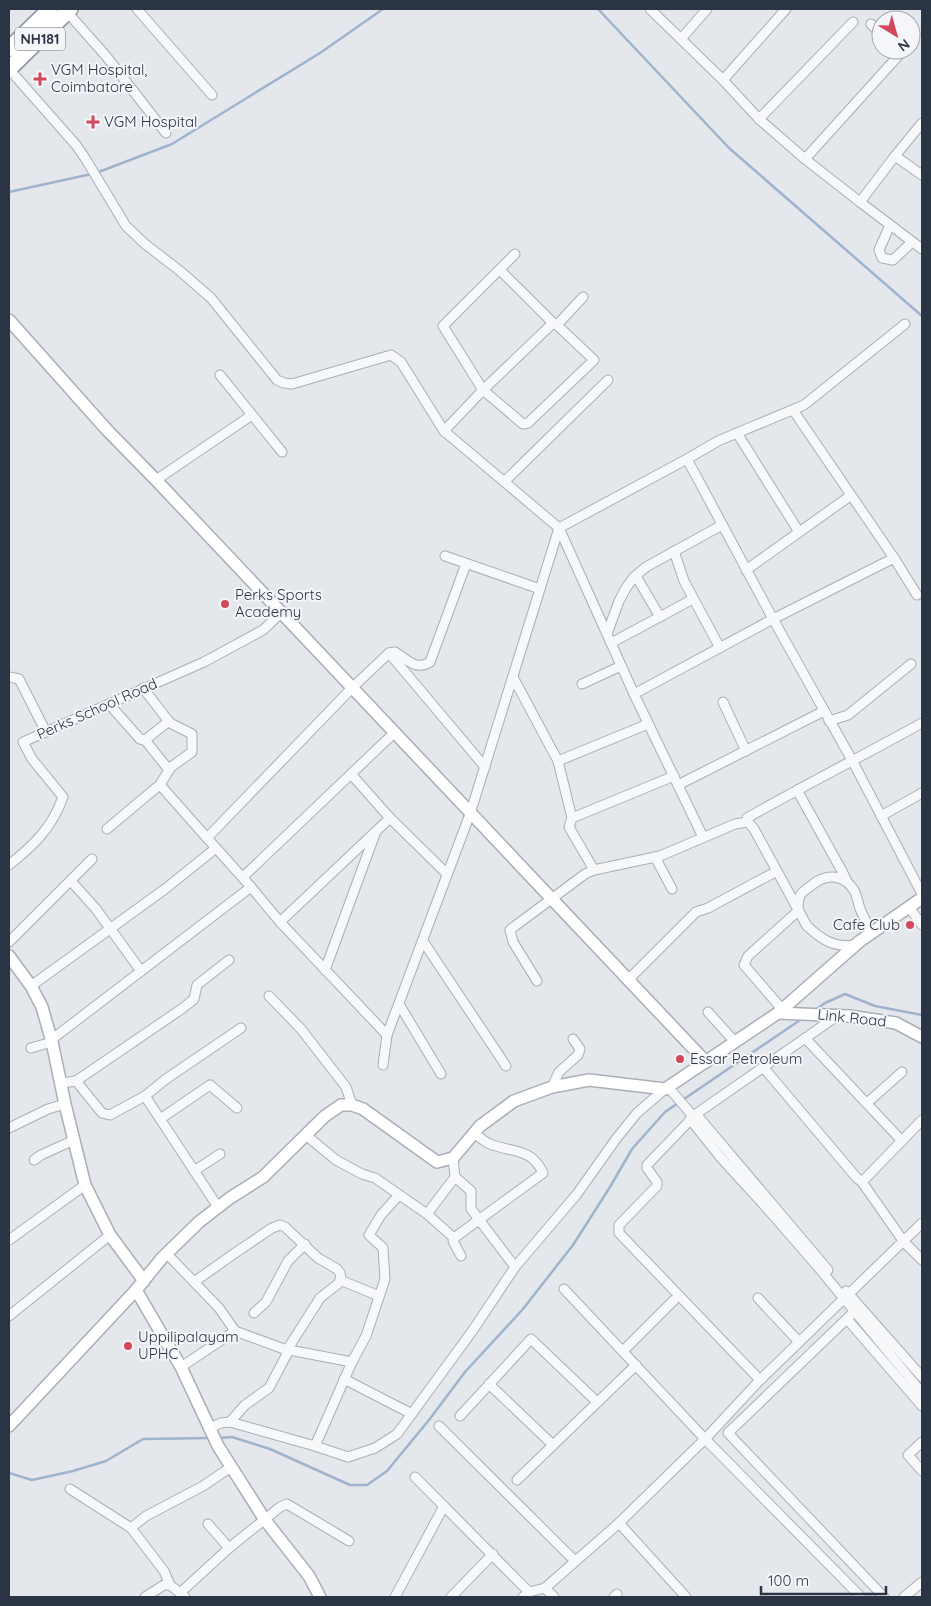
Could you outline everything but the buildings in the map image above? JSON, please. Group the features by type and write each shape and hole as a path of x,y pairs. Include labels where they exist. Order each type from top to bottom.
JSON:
{"highway":[{"name":"NH181","path":"9,49 50,9"},
{"name":"NH181","path":"9,69 69,10"}],"street":[{"path":"137,9 212,95"},
{"path":"650,9 723,80 759,119 805,159 922,250"},
{"path":"681,39 708,9"},
{"path":"723,80 786,9"},
{"path":"69,10 166,133"},
{"path":"759,119 853,22"},
{"path":"805,159 894,60"},
{"path":"9,69 76,145 126,226 211,298 277,380 292,384 391,355 401,362 444,431 559,528 634,694 703,838"},
{"path":"860,202 922,123"},
{"path":"895,156 922,175"},
{"path":"890,225 879,250 882,258 893,260 912,242"},
{"path":"500,270 594,360 528,423 523,424 483,390 443,326 515,254"},
{"path":"444,431 483,390 583,297"},
{"path":"9,320 106,430 156,480 706,1062"},
{"path":"383,1065 387,1035 470,814 559,528 718,441 804,406 905,324"},
{"path":"220,375 282,452"},
{"path":"505,481 608,380"},
{"path":"793,410 917,595"},
{"path":"156,480 252,415"},
{"path":"737,433 799,532"},
{"path":"687,459 746,570 853,762 922,894"},
{"path":"746,570 850,496"},
{"path":"609,639 619,601 626,588 636,576 646,567 722,525"},
{"path":"674,551 684,581 720,648"},
{"path":"445,556 540,589"},
{"path":"634,694 773,619 894,558"},
{"path":"207,838 352,688 389,654 395,652 417,666 423,666 430,662 466,564"},
{"path":"636,576 660,617"},
{"path":"609,639 660,617 693,599"},
{"name":"Perks School Road","path":"9,865 44,833 58,811 63,797 32,759 23,742 204,662 263,630 281,613"},
{"path":"389,654 485,767"},
{"path":"829,721 848,715 910,664"},
{"path":"582,684 621,666"},
{"path":"9,677 19,679 46,732"},
{"path":"513,677 558,761 572,818 569,827 594,870"},
{"path":"107,829 159,786 171,767 192,752 192,734 169,721 143,688"},
{"path":"723,702 746,751"},
{"path":"109,704 140,739 145,740 169,770"},
{"path":"572,818 676,781 746,751 824,711"},
{"path":"145,740 169,721"},
{"path":"854,945 834,945 819,937 807,926 747,818 922,723"},
{"path":"558,761 648,724"},
{"path":"242,877 394,733"},
{"path":"351,774 390,818 448,874"},
{"path":"159,786 251,887 280,922 387,1035"},
{"path":"797,790 847,882 856,893 860,910 871,933"},
{"path":"881,816 922,793"},
{"path":"280,922 390,818"},
{"path":"538,981 513,942 510,930 585,874 594,870 655,856 734,824 748,822"},
{"path":"325,970 375,832"},
{"path":"31,986 109,928 166,889 216,848"},
{"path":"655,856 672,889"},
{"path":"9,942 92,858"},
{"path":"628,980 696,912 708,908 776,871"},
{"path":"783,1012 744,965 748,956 798,911 798,899 814,883 826,876 836,877 847,882"},
{"path":"71,881 96,909 141,971"},
{"path":"31,1048 52,1041 251,887"},
{"path":"211,1431 221,1423 230,1422 348,1457 375,1448 396,1434 473,1330 515,1268 577,1194 637,1113 667,1088 783,1012 854,945 922,898"},
{"path":"908,907 922,925"},
{"path":"423,941 506,1066"},
{"path":"9,956 31,986 42,1007 52,1041 65,1104 86,1185 110,1235 140,1286 218,1446 265,1520 309,1576 320,1597"},
{"path":"62,1083 76,1081 183,1008 194,999 197,985 229,960"},
{"path":"268,996 301,1029 346,1087 352,1105"},
{"path":"399,1004 441,1074"},
{"path":"708,1012 735,1042"},
{"name":"Link Road","path":"783,1012 832,1015 896,1023 922,1037"},
{"path":"760,1380 618,1230 620,1223 657,1186 658,1182 647,1168 647,1165 693,1116 805,1038 832,1015"},
{"path":"76,1081 102,1113 110,1115 145,1096 166,1079 241,1028"},
{"path":"552,1087 560,1072 578,1055 580,1049 573,1038"},
{"path":"805,1038 902,1141"},
{"path":"763,1067 862,1182 904,1242 922,1260"},
{"path":"867,1104 902,1072"},
{"path":"9,1426 198,1222 263,1176 307,1136 325,1116 341,1105 352,1105 363,1110 437,1162 453,1158 480,1126 514,1101 552,1087 589,1080 667,1088 847,1296 922,1377"},
{"path":"160,1119 210,1085 237,1108"},
{"path":"145,1096 218,1207"},
{"path":"9,1128 65,1104"},
{"path":"862,1182 922,1120"},
{"path":"454,1238 543,1173 531,1157 524,1152 489,1144 474,1133"},
{"path":"307,1136 336,1160 362,1174 376,1178 427,1214 454,1238 453,1241 462,1256"},
{"path":"34,1160 74,1140"},
{"path":"194,1171 220,1154"},
{"path":"453,1158 455,1177 471,1191 472,1209 515,1268"},
{"path":"427,1214 455,1177"},
{"path":"9,1240 86,1185"},
{"path":"315,1446 344,1379 366,1336 385,1279 383,1248 369,1235 384,1210 399,1195"},
{"path":"415,1477 492,1554 526,1594 545,1588 619,1523 705,1439 760,1380 922,1223"},
{"path":"194,1282 272,1228 280,1225 305,1244 318,1258 337,1269 340,1273 339,1283 320,1298 288,1350 269,1388 245,1405 230,1422"},
{"path":"9,1316 110,1235"},
{"path":"254,1313 266,1302 288,1262 305,1244"},
{"path":"167,1254 219,1308 235,1332 288,1350 352,1362"},
{"path":"340,1280 379,1296"},
{"path":"564,1289 705,1439 861,1597"},
{"path":"847,1296 855,1311 922,1393"},
{"path":"758,1298 799,1342"},
{"path":"623,1351 674,1300"},
{"path":"855,1311 728,1432 884,1597"},
{"path":"847,1319 922,1406"},
{"path":"181,1367 235,1332"},
{"path":"460,1416 531,1339 597,1402"},
{"path":"517,1480 636,1365"},
{"path":"344,1379 412,1414"},
{"path":"489,1384 554,1445"},
{"path":"439,1426 575,1561"},
{"path":"922,1442 908,1455 922,1472"},
{"path":"131,1528 146,1516 203,1486 231,1467"},
{"path":"70,1489 131,1528 164,1572 170,1585 182,1595 228,1548 280,1507 287,1504 349,1541"},
{"path":"395,1597 444,1506"},
{"path":"619,1523 686,1597"},
{"path":"208,1524 228,1548"},
{"path":"451,1597 492,1554"},
{"path":"904,1597 922,1582"},
{"path":"145,1597 164,1585 170,1585"},
{"path":"545,1588 554,1597"}],"waterway":[{"path":"9,192 96,173 172,144 320,53 383,9"},
{"path":"598,9 729,148 922,316"},
{"path":"814,1011 825,1003 845,994 875,1006 922,1015"},
{"path":"219,1438 232,1437 270,1449 350,1485 367,1485 387,1471 465,1372 523,1309 573,1245 632,1149 665,1112 803,1018"},
{"path":"9,1473 32,1480 106,1461 143,1439 211,1438"}],"place":[{"name":"VGM Hospital, Coimbatore","path":"40,79"},
{"name":"VGM Hospital","path":"93,122"},
{"name":"Perks Sports Academy","path":"225,604"},
{"name":"Cafe Club","path":"910,925"},
{"name":"Essar Petroleum","path":"680,1059"},
{"name":"Uppilipalayam UPHC","path":"128,1346"}]}
